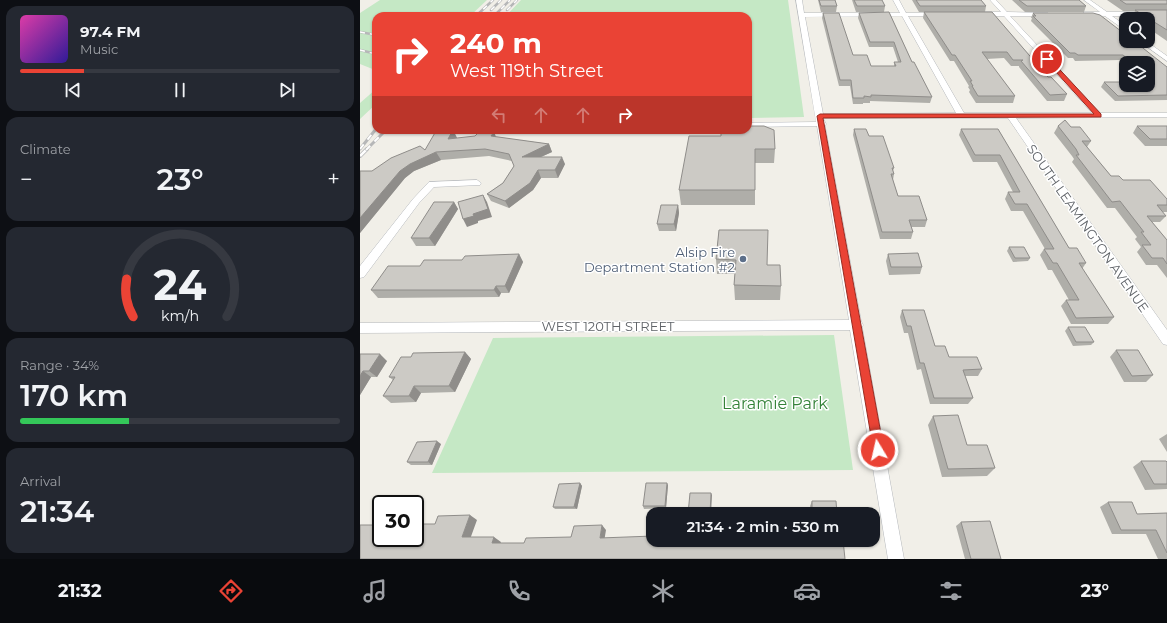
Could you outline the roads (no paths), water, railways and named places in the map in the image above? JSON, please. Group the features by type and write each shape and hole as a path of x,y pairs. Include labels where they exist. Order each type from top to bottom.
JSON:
{"street":[{"path":"800,0 896,559"},
{"path":"896,0 961,115"},
{"path":"992,0 1099,116"},
{"path":"1087,0 1119,24"},
{"path":"802,15 943,14"},
{"path":"974,14 1052,14"},
{"path":"1075,14 1167,14"},
{"path":"1152,48 1167,59"},
{"path":"752,125 821,120 961,115 1167,115"},
{"name":"SOUTH LEAMINGTON AVENUE","path":"1010,115 1167,340"},
{"path":"360,274 416,201 432,184 477,183"},
{"name":"WEST 120TH STREET","path":"360,328 857,325"}],"railway":[{"path":"480,12 493,0"},
{"path":"491,10 501,0"},
{"path":"498,12 510,0"},
{"path":"507,10 517,0"},
{"path":"360,32 372,34"},
{"path":"360,50 372,53"},
{"path":"360,149 372,134"},
{"path":"360,156 382,134"}],"place":[{"name":"Alsip Fire Department Station #2","path":"743,259"}],"park label":[{"name":"Laramie Park","path":"775,403"}]}
